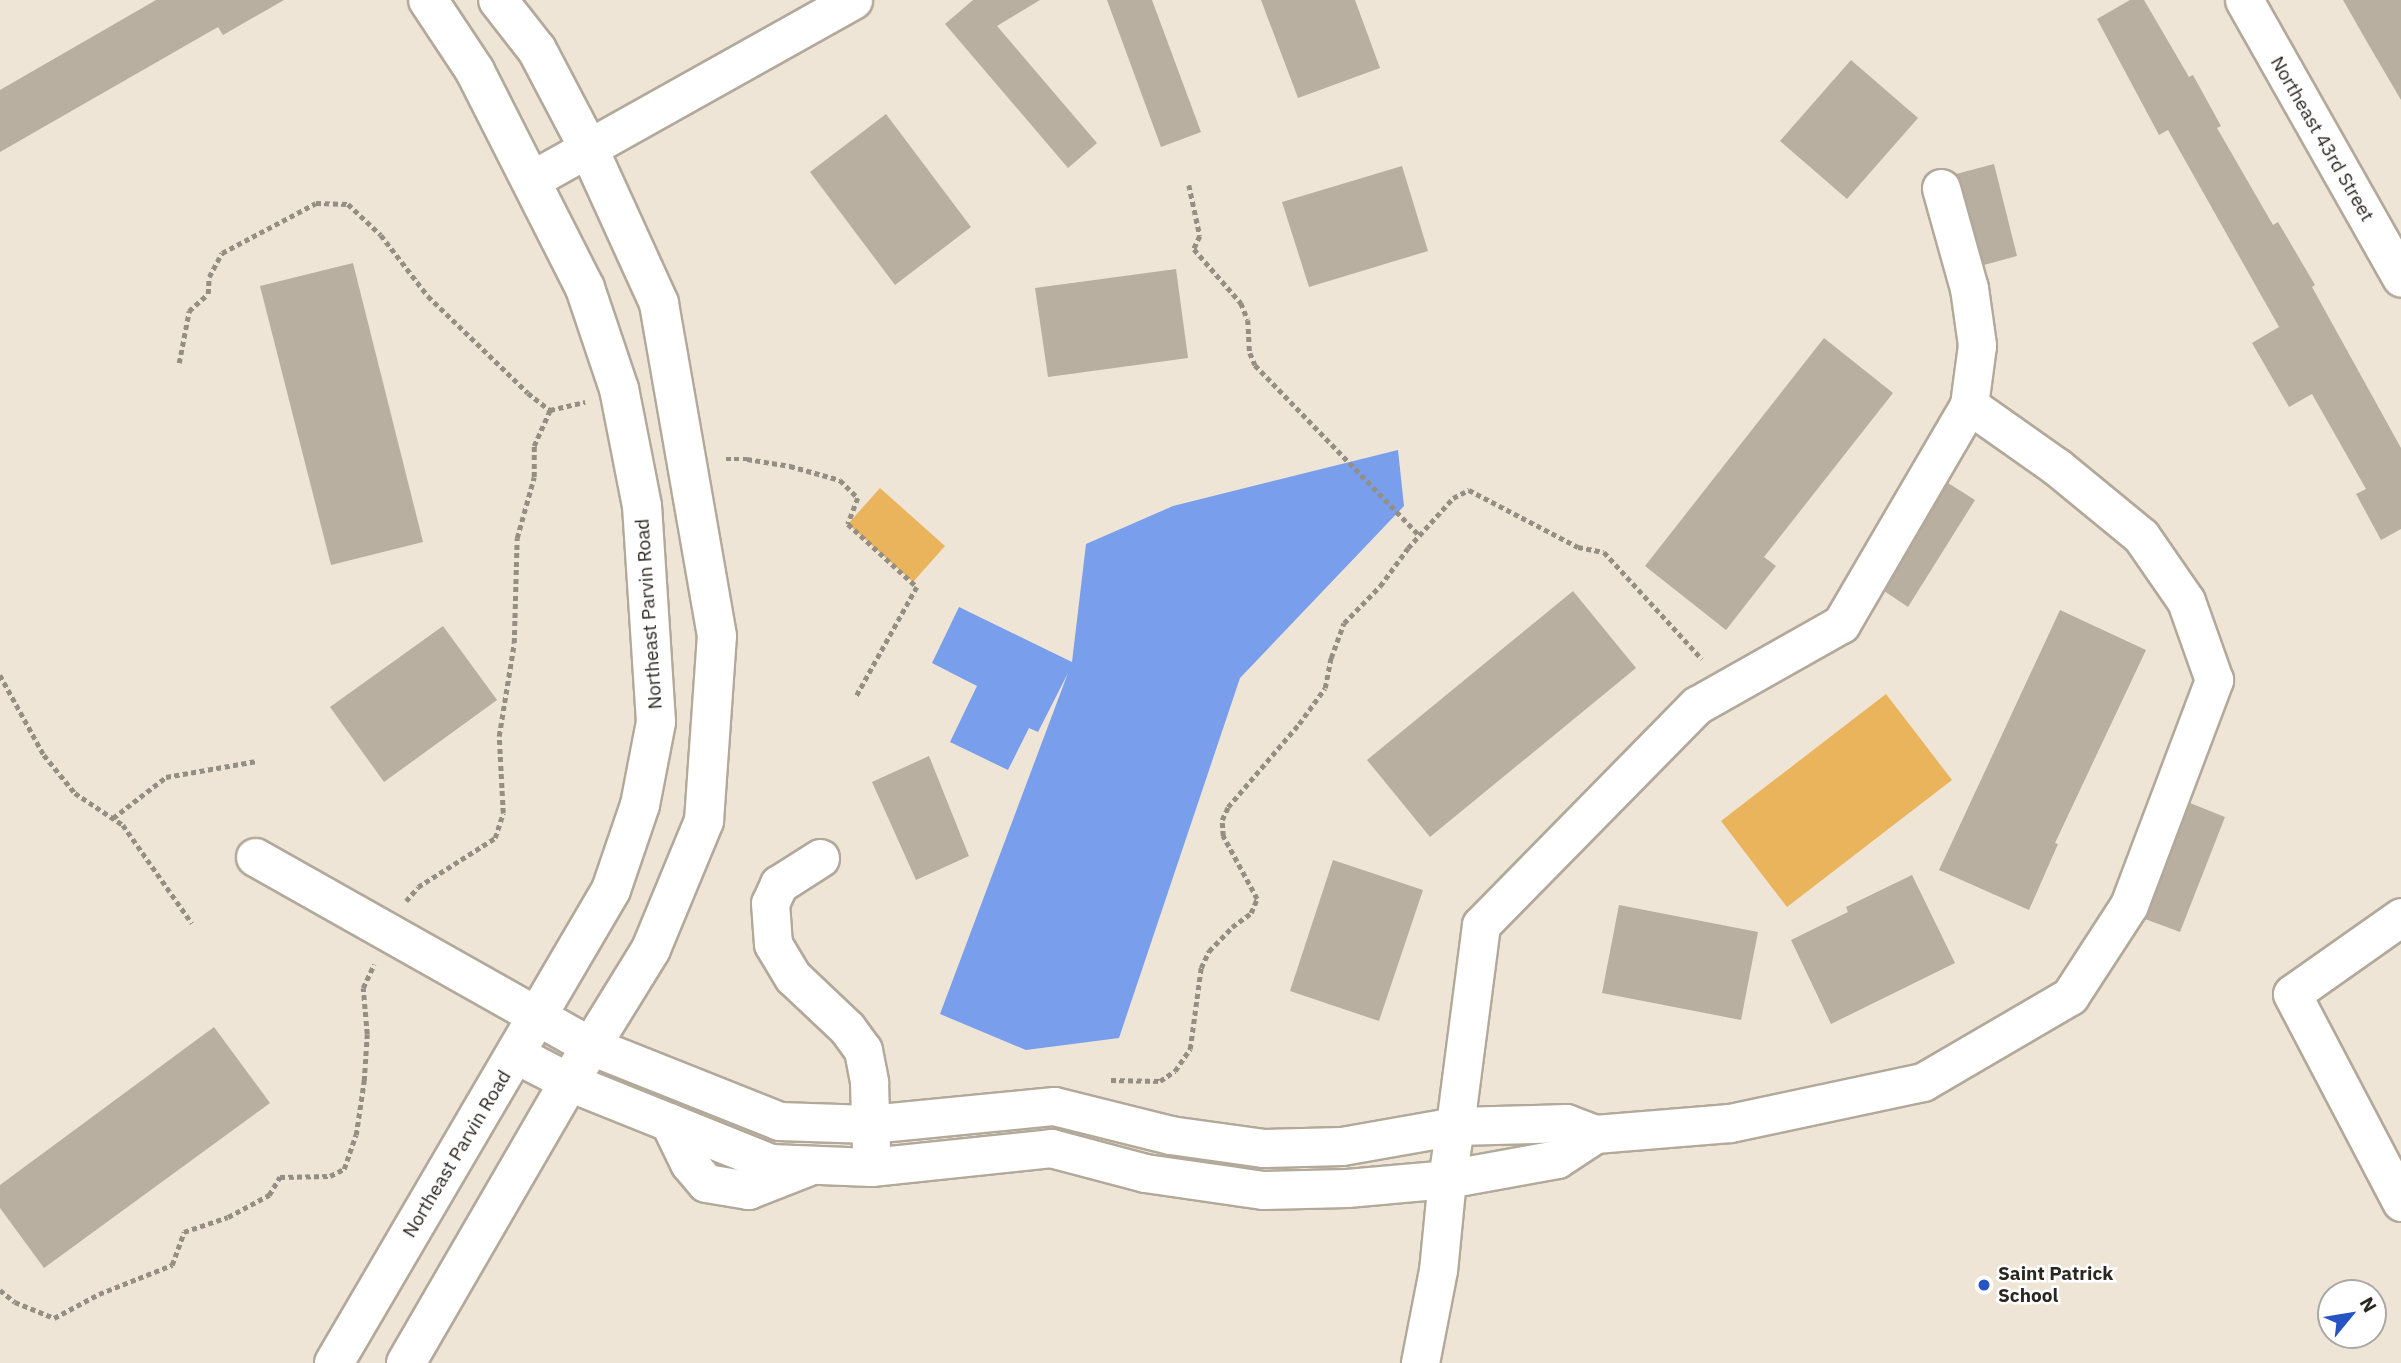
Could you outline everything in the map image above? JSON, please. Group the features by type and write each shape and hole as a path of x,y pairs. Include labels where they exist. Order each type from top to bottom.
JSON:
{"main road":[{"name":"Northeast Parvin Road","path":"334,1363 517,1055 611,890 640,805 656,722 642,506 619,389 585,288 475,71 428,0"},
{"path":"406,1363 569,1082 651,949 704,821 718,636 659,303 588,147 537,50 498,0"}],"street":[{"path":"531,180 853,0"},
{"name":"Northeast 43rd Street","path":"2244,0 2401,278"},
{"path":"1420,1363 1438,1270 1447,1179 1481,925 1697,705 1841,624 1969,405 1977,345 1969,288 1941,188"},
{"path":"255,857 591,1046 779,1121 870,1124 1054,1106 1170,1135 1264,1148 1342,1146 1455,1126 1566,1123 1595,1134 1731,1123 1923,1082 2070,996 2129,905 2214,680 2186,601 2141,536 2057,467 1969,405"},
{"path":"820,858 779,884 770,903 773,944 793,977 847,1028 863,1050 872,1167"},
{"path":"2401,916 2292,994 2401,1202"},
{"path":"517,1055 569,1082 680,1127"},
{"path":"680,1127 706,1092"},
{"path":"680,1127 689,1163 706,1183 748,1190 813,1164 872,1167 1051,1148 1145,1174 1262,1190 1347,1188 1447,1179 1557,1158 1595,1134"}],"path":[{"path":"1189,185 1200,236 1194,248 1241,303 1248,320 1250,353 1255,365 1419,535"},
{"path":"179,363 189,311 208,294 209,277 222,253 316,203 348,204 381,235 437,305 492,360 550,411"},
{"path":"550,411 587,401"},
{"path":"0,1290 15,1302 54,1318 99,1294 172,1265 184,1232 228,1217 269,1195 281,1177 330,1177 344,1169 356,1135 364,1081 367,1034 363,988 387,932 402,905 418,887 495,838 503,813 499,736 514,643 517,538 534,477 534,446 550,411"},
{"path":"714,460 747,459 790,466 840,481 858,498 848,524 917,587 856,696"},
{"path":"1102,1079 1160,1080 1175,1072 1190,1049 1201,968 1209,951 1232,927 1251,913 1257,899 1223,836 1222,820 1227,807 1325,688 1331,658 1344,623 1380,586 1419,535 1453,498 1469,490 1578,547 1604,552 1716,674 1725,690"},
{"path":"0,675 44,755 75,793 122,825 192,923"},
{"path":"113,818 166,777 257,761"}],"shaded area":[{"path":"880,488 945,546 913,582 848,524"},
{"path":"1886,694 1952,780 1787,907 1721,821"}],"water":[{"path":"1398,450 1404,506 1240,678 1119,1038 1026,1050 940,1014 1068,673 1038,732 1029,728 1008,770 950,742 977,686 932,663 959,607 1072,662 1086,544 1173,506"}],"building":[{"path":"156,0 284,0 223,35 218,27 0,152 0,90"},
{"path":"973,0 1040,0 997,26 1097,143 1068,168 945,24"},
{"path":"1107,0 1152,0 1201,132 1161,147"},
{"path":"1261,0 1355,0 1380,68 1298,98"},
{"path":"2130,0 2144,0 2189,77 2193,75 2221,126 2217,128 2273,225 2278,222 2315,285 2312,287 2401,448 2401,529 2381,540 2356,494 2366,489 2312,394 2289,407 2252,343 2279,327 2168,130 2159,135 2097,19"},
{"path":"2343,0 2401,0 2401,100 2367,42"},
{"path":"1851,60 1918,118 1847,199 1780,141"},
{"path":"886,114 971,227 895,285 810,172"},
{"path":"1994,164 2017,256 1984,265 1956,174"},
{"path":"1402,166 1428,251 1309,287 1282,202"},
{"path":"353,263 423,542 331,565 260,286"},
{"path":"1176,269 1188,358 1048,377 1035,288"},
{"path":"1824,338 1893,393 1764,557 1776,566 1726,630 1645,566"},
{"path":"1948,483 1975,500 1908,607 1884,591"},
{"path":"1573,591 1636,668 1430,837 1367,760"},
{"path":"2060,610 2146,650 2055,843 2058,844 2029,910 1939,870"},
{"path":"443,626 497,700 384,782 330,707"},
{"path":"929,756 969,856 916,880 872,782"},
{"path":"2190,803 2225,817 2180,932 2145,919"},
{"path":"1333,860 1423,890 1379,1021 1290,991"},
{"path":"1912,875 1955,963 1831,1024 1791,940 1848,912 1846,907"},
{"path":"1619,905 1758,932 1741,1020 1602,993"},
{"path":"214,1027 270,1103 44,1268 0,1208 0,1185"}],"place":[{"name":"Saint Patrick School","path":"1984,1285"}]}
